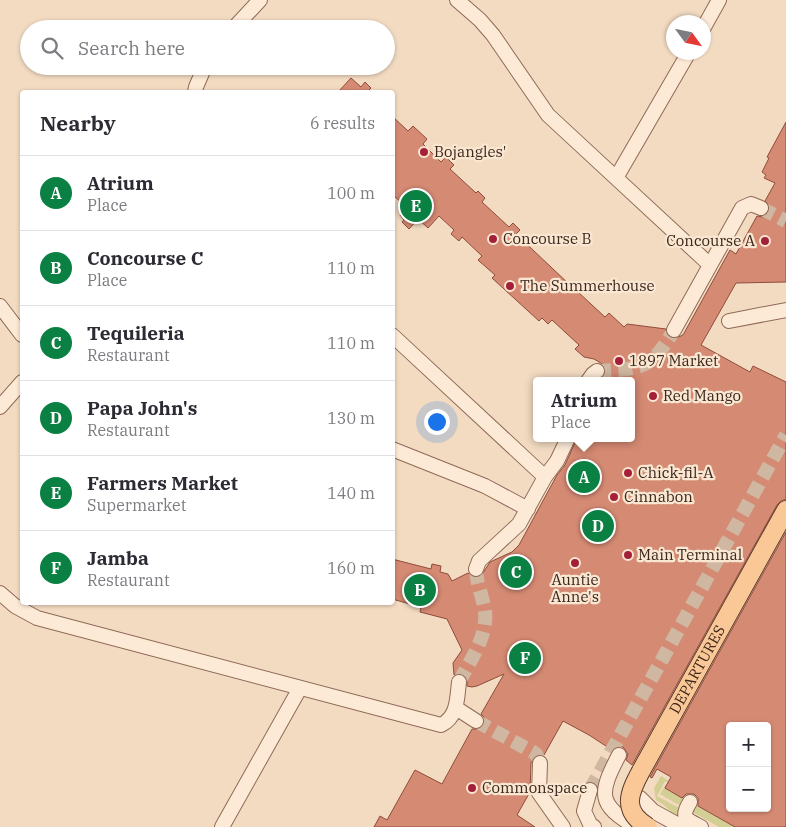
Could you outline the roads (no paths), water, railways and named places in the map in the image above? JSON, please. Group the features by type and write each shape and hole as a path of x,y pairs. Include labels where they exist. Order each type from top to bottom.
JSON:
{"main road":[{"name":"DEPARTURES","path":"648,827 637,819 630,805 629,796 632,788 786,510"}],"lane":[{"path":"241,20 260,0"},
{"path":"457,0 480,20 493,35 548,115 710,265"},
{"path":"711,15 720,0"},
{"path":"616,178 683,60"},
{"path":"195,90 201,75"},
{"path":"674,330 742,208 751,204 762,208"},
{"path":"0,306 20,332"},
{"path":"728,321 786,310"},
{"path":"395,338 545,477"},
{"path":"0,407 20,384"},
{"path":"476,569 479,562 514,531 545,477 557,461 566,442"},
{"path":"395,450 485,486 528,509"},
{"path":"0,593 15,606 37,618 441,725 451,718 456,708 458,682"},
{"path":"222,827 300,688"},
{"path":"456,708 476,721"},
{"path":"619,755 606,778 604,794 609,807 616,815 636,827"},
{"path":"540,763 539,793 563,827"},
{"path":"590,790 584,811 590,824 594,827"},
{"path":"640,798 653,811 682,827"},
{"path":"690,802 685,810 685,816 688,820 701,827"}],"tunnel":[{"path":"761,208 786,221"},
{"path":"597,371 635,368 643,365 658,353 674,330"},
{"path":"590,790 786,435"},
{"path":"459,682 484,630 485,611 476,569"},
{"path":"476,721 533,752 540,763"}],"place":[{"name":"Bojangles'","path":"424,152"},
{"name":"Farmers Market","path":"416,206"},
{"name":"Concourse B","path":"493,239"},
{"name":"Concourse A","path":"765,241"},
{"name":"The Summerhouse","path":"510,286"},
{"name":"1897 Market","path":"619,361"},
{"name":"Red Mango","path":"653,396"},
{"name":"Chick-fil-A","path":"628,473"},
{"name":"Atrium","path":"584,477"},
{"name":"Cinnabon","path":"614,497"},
{"name":"Papa John's","path":"598,526"},
{"name":"Main Terminal","path":"628,555"},
{"name":"Auntie Anne's","path":"575,563"},
{"name":"Tequileria","path":"516,572"},
{"name":"Concourse C","path":"420,590"},
{"name":"Jamba","path":"525,658"},
{"name":"Commonspace","path":"472,788"}]}
